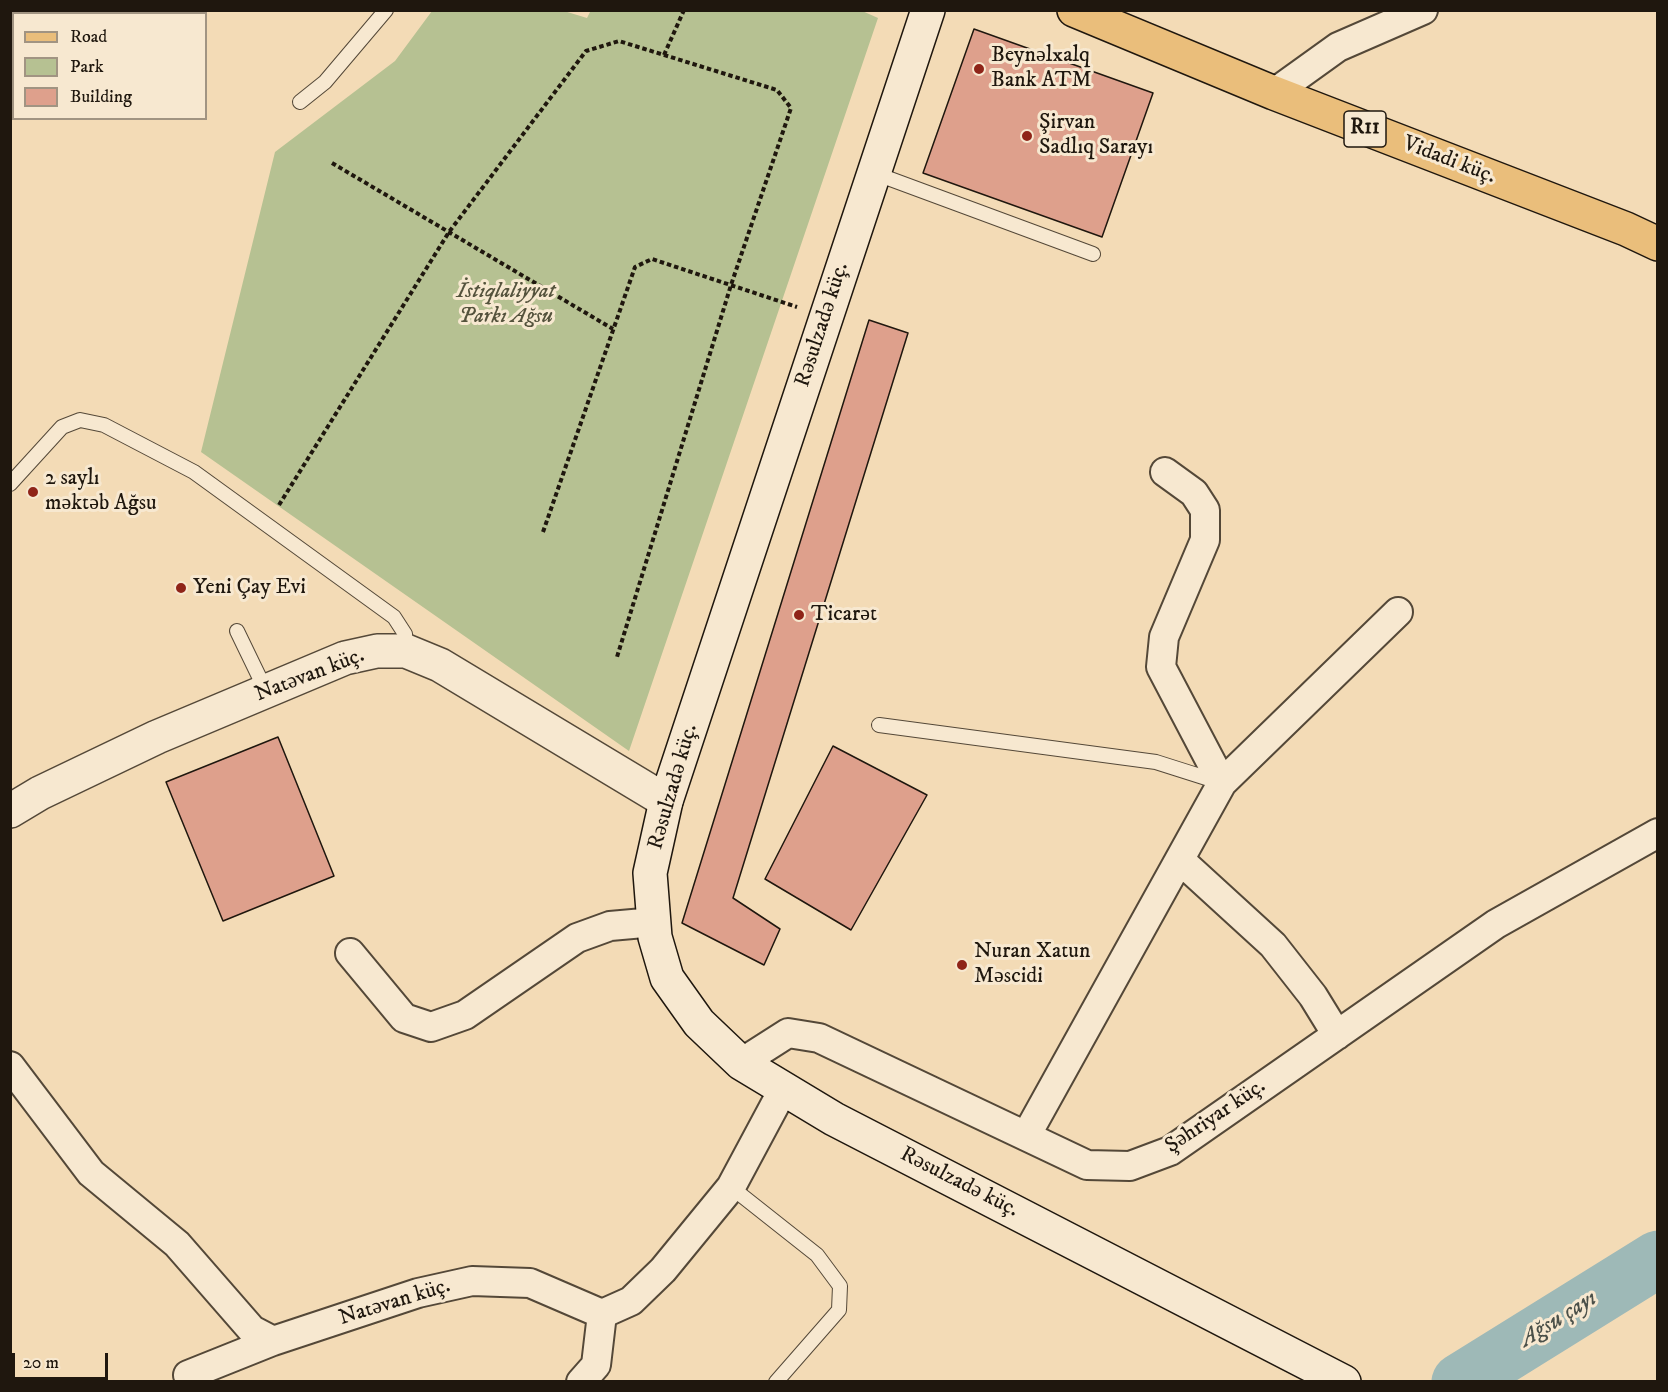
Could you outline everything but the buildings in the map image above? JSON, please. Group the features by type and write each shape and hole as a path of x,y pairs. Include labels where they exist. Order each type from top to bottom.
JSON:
{"main road":[{"name":"Rəsulzadə küç.","path":"928,10 666,801 650,873 655,937 667,978 699,1023 741,1063 834,1119 1344,1382"},
{"name":"Vidadi küç.","path":"1074,10 1274,93 1626,229 1658,244"},
{"name":"Natəvan küç.","path":"10,811 40,793 157,737 345,658 377,651 406,651 440,665 666,801"}],"street":[{"path":"1274,93 1338,47 1424,10"},
{"path":"1165,472 1194,493 1205,510 1205,540 1164,637 1161,667 1222,783"},
{"path":"1026,1136 1222,783 1398,612"},
{"name":"Şəhriyar küç.","path":"741,1063 788,1033 819,1038 1088,1165 1130,1166 1170,1151 1496,924 1658,833"},
{"path":"1180,860 1273,945 1313,996 1337,1035"},
{"path":"350,953 404,1018 431,1027 465,1015 577,938 610,926 655,922"},
{"path":"10,1066 91,1173 177,1244 252,1330 273,1341"},
{"path":"592,1376 603,1314 631,1301 663,1270 731,1187 784,1088"},
{"name":"Natəvan küç.","path":"188,1375 273,1341 418,1293 472,1281 530,1283 603,1314"}],"lane":[{"path":"300,102 325,82 386,10"},
{"path":"874,172 1093,254"},
{"path":"10,484 62,427 80,420 104,425 194,472 394,618 405,634 406,651"},
{"path":"237,631 266,691"},
{"path":"879,725 1156,762 1222,783"},
{"path":"731,1187 817,1255 840,1286 839,1310 776,1382"}],"path":[{"path":"664,55 684,10"},
{"path":"279,506 449,232 586,51 619,41 777,90 791,108 731,285 617,657"},
{"path":"332,163 613,329"},
{"path":"543,532 635,267 652,259 826,316"}],"green space":[{"name":"İstiqlaliyyat Parkı Ağsu","path":"591,10 860,10 878,18 629,751 201,452 275,152 395,61 432,11 564,11 587,18"}],"waterway":[{"name":"Ağsu çayı","path":"1460,1382 1658,1259"}],"place":[{"name":"Beynəlxalq Bank ATM","path":"979,69"},
{"name":"Şirvan Sadlıq Sarayı","path":"1027,136"},
{"name":"2 saylı məktəb Ağsu","path":"33,492"},
{"name":"Yeni Çay Evi","path":"181,588"},
{"name":"Ticarət","path":"799,615"},
{"name":"Nuran Xatun Məscidi","path":"962,965"}]}
